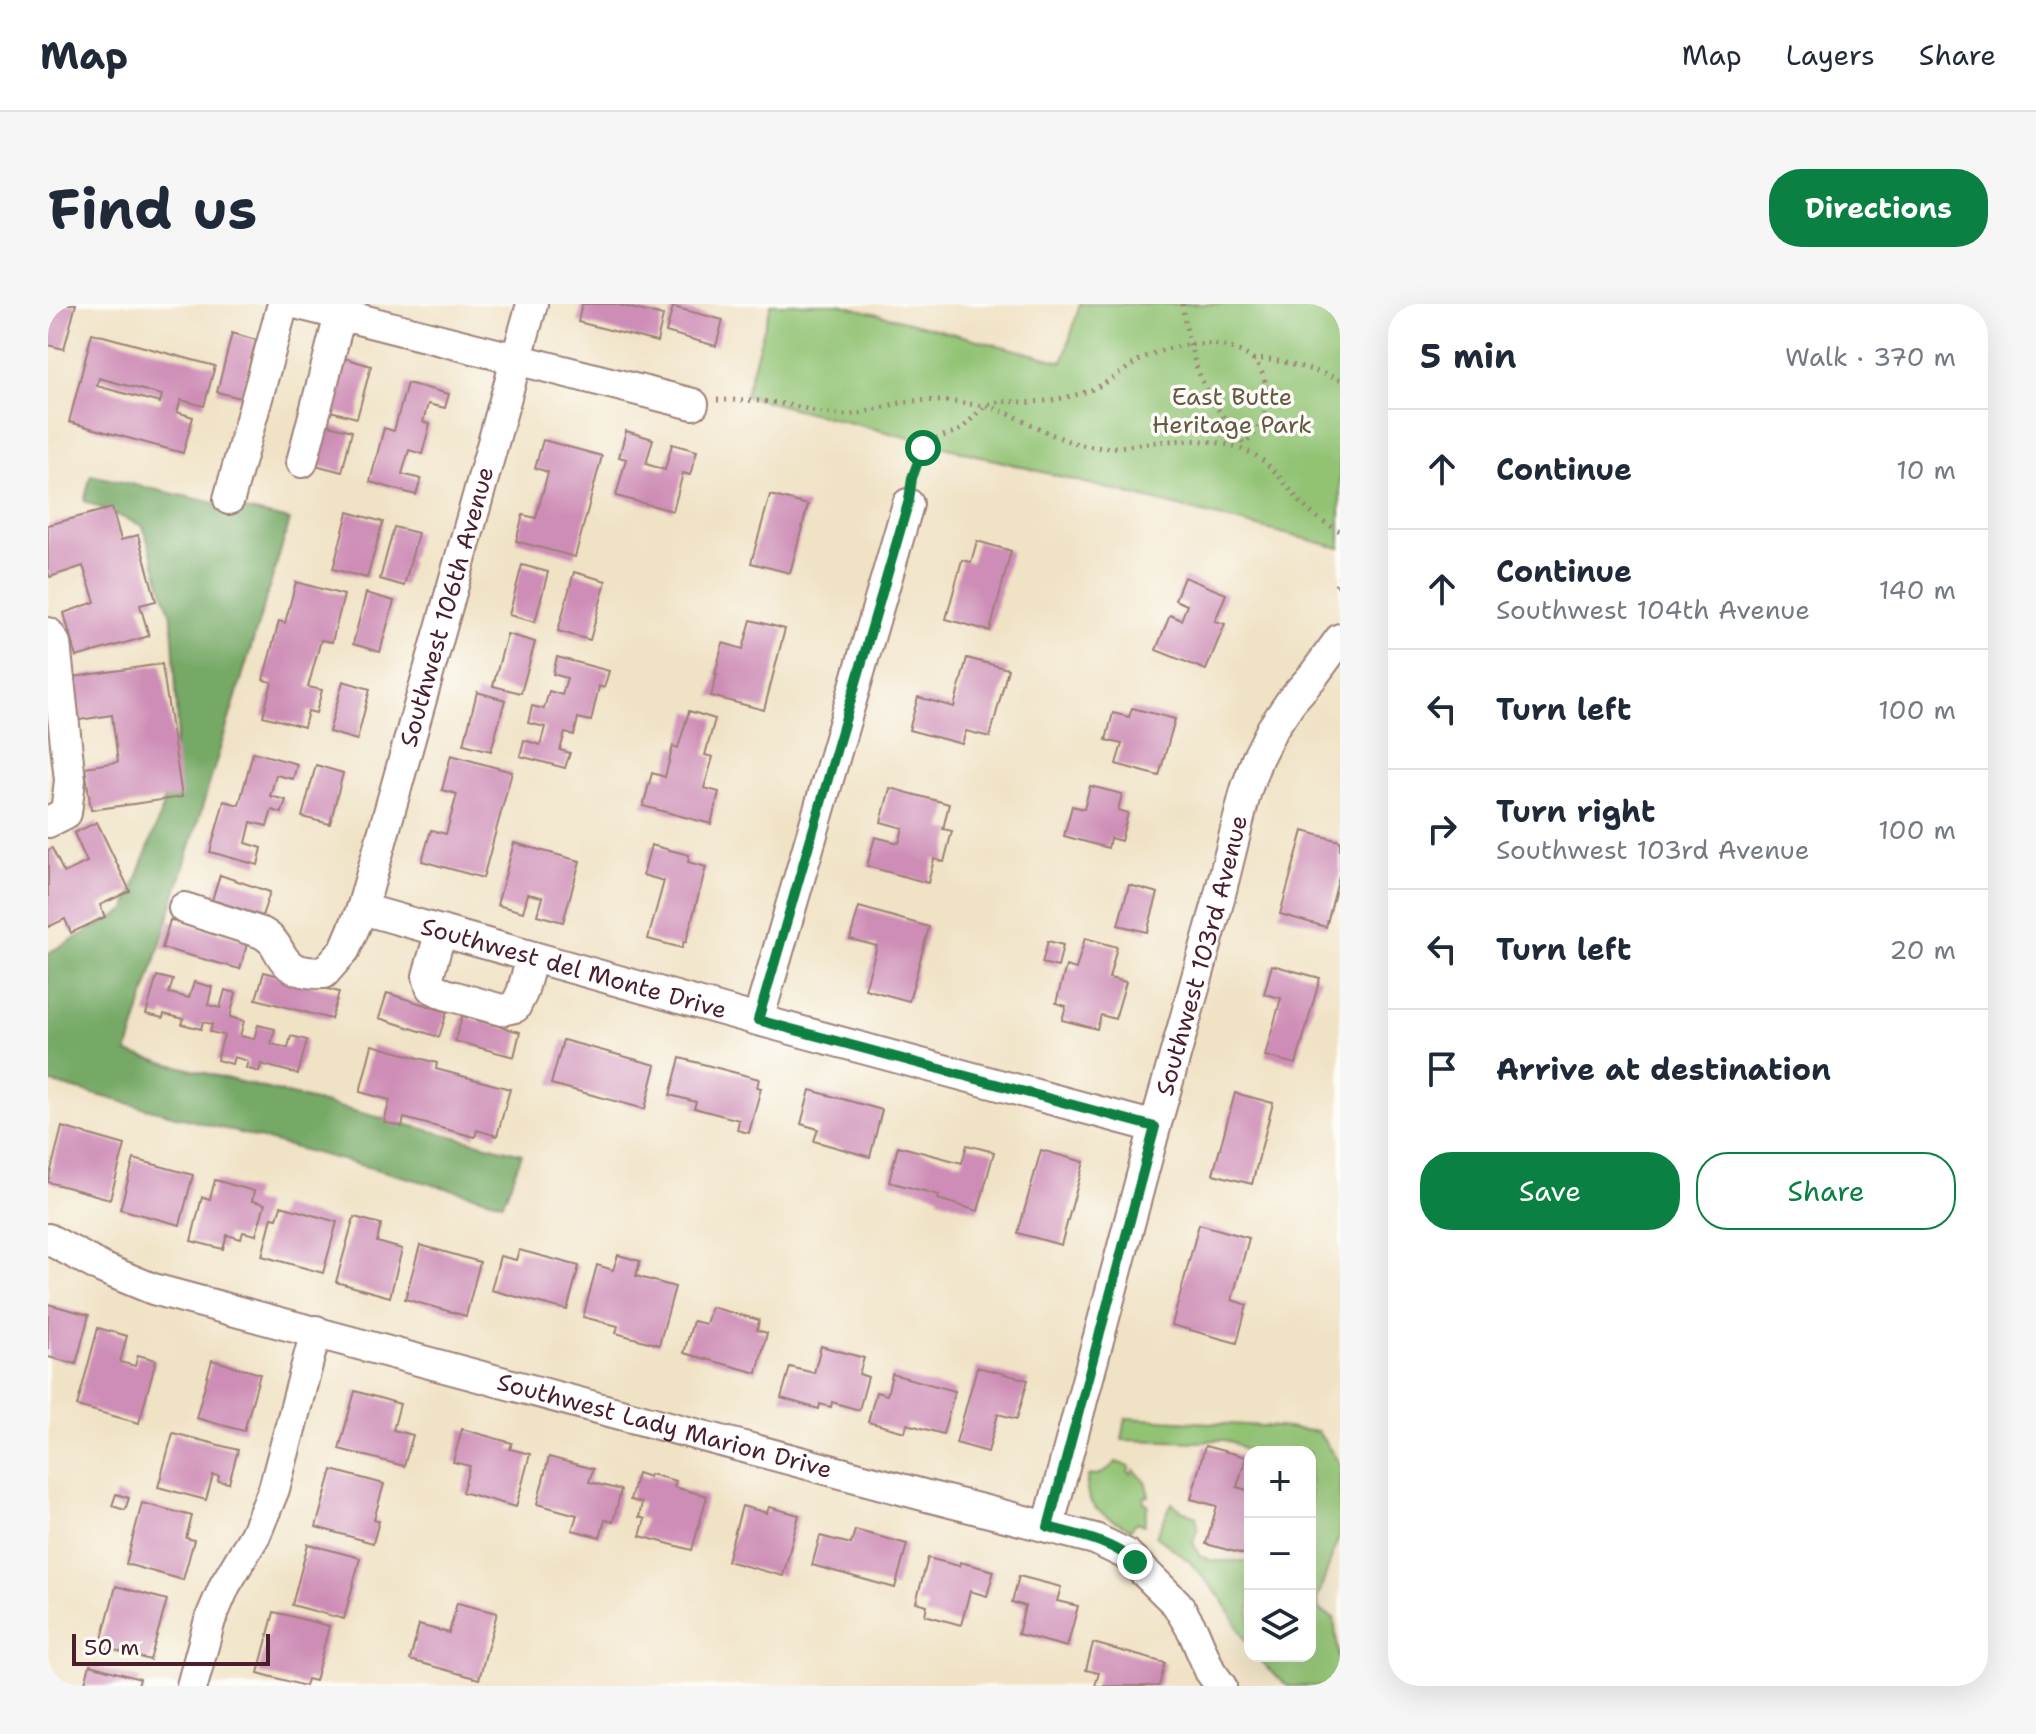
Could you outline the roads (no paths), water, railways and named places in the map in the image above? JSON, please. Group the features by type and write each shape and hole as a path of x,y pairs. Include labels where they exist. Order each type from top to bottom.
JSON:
{"street":[{"path":"229,499 283,304"},
{"path":"299,304 693,404"},
{"name":"Southwest 106th Avenue","path":"184,908 262,933 273,939 288,965 314,973 324,973 345,949 362,909 532,304"},
{"path":"302,462 340,315"},
{"path":"758,1020 908,504"},
{"path":"48,633 55,643 70,780 57,818"},
{"name":"Southwest 103rd Avenue","path":"1048,1527 1246,790 1272,729 1340,639"},
{"name":"Southwest del Monte Drive","path":"362,909 1155,1127"},
{"path":"441,931 428,976 431,987 445,994 502,1010 515,1007 532,957"},
{"name":"Southwest Lady Marion Drive","path":"48,1239 102,1268 153,1289 1095,1539 1126,1554 1177,1604 1193,1631 1210,1671 1221,1686"},
{"path":"192,1686 215,1608 255,1535 274,1489 316,1331"}],"park label":[{"name":"East Butte Heritage Park","path":"1232,411"}]}
